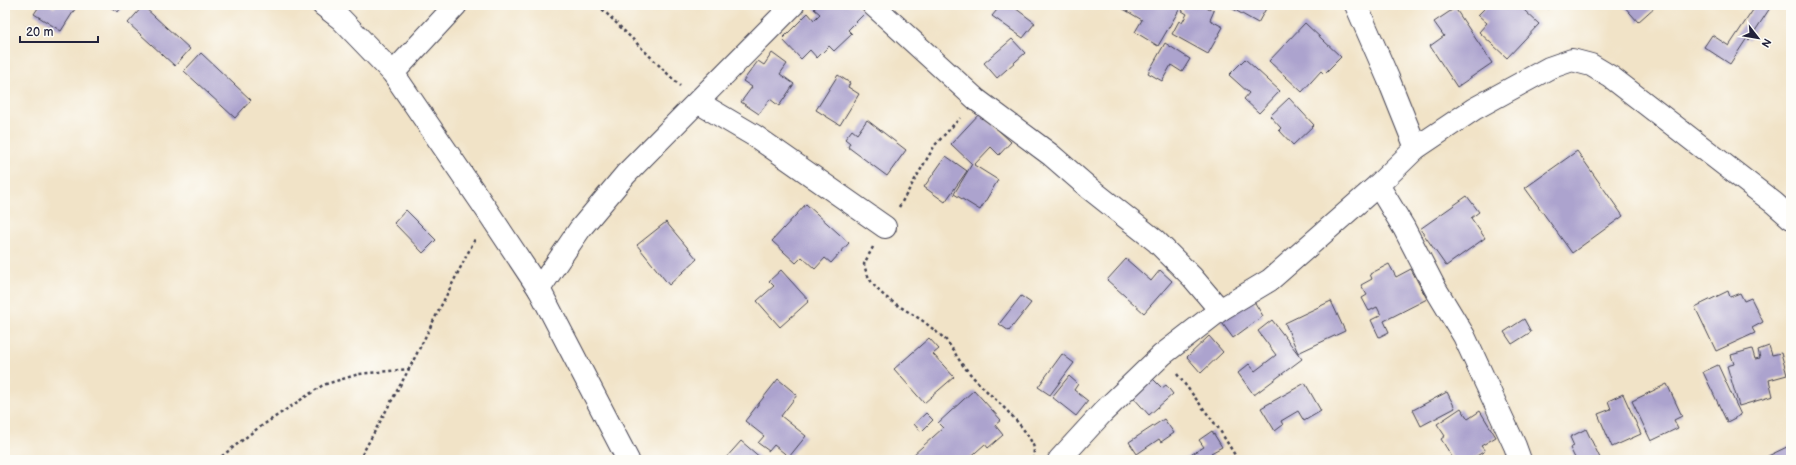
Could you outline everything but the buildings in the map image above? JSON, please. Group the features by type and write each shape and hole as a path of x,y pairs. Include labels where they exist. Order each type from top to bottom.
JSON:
{"street":[{"path":"323,5 341,19 393,73 488,212 539,289 628,460"},
{"path":"393,73 456,5"},
{"path":"539,289 580,230 626,174 699,103 793,5"},
{"path":"873,5 977,100 1051,155 1089,188 1156,241 1192,276 1220,310"},
{"path":"1356,5 1388,78 1416,148"},
{"path":"1059,460 1103,412 1162,355 1220,310 1270,280 1378,185 1416,148 1474,109 1549,68 1572,60 1591,65 1611,77 1774,203 1791,218"},
{"path":"699,103 755,136 885,227"},
{"path":"1378,185 1404,228 1435,288 1464,336 1515,446 1520,460"}],"path":[{"path":"598,5 653,62 699,103"},
{"path":"977,100 935,145 902,203 885,227 864,264 866,275 874,286 895,305 921,320 946,340 966,370 1002,405 1023,430 1034,446 1033,460"},
{"path":"359,460 409,369 488,212"},
{"path":"1162,355 1219,429 1238,460"},
{"path":"217,460 254,431 323,385 359,374 409,369"}]}
